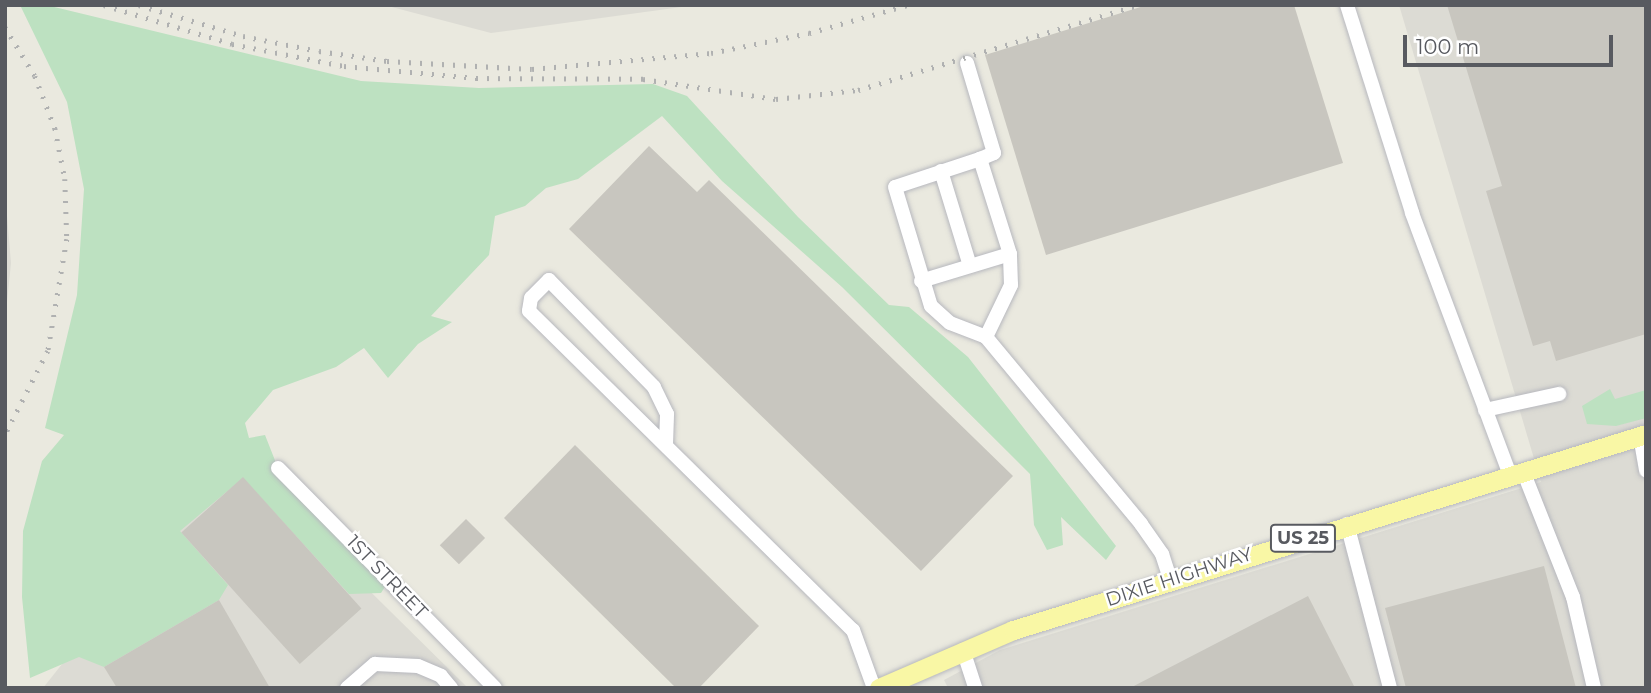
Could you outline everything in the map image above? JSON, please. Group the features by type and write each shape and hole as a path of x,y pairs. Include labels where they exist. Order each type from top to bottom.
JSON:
{"main road":[{"name":"DIXIE HIGHWAY","path":"876,688 1013,630 1170,579 1643,435"}],"street":[{"path":"1347,5 1412,213 1485,410 1517,473 1573,597 1594,688"},
{"path":"967,63 993,153 895,187 921,281 931,306 950,323 986,337 1141,524 1162,554 1170,579"},
{"path":"980,159 1010,254 1011,285 986,337"},
{"path":"941,171 970,266"},
{"path":"921,281 1010,254"},
{"path":"666,444 667,414 654,387 549,280 531,298 530,311 853,630 876,688"},
{"path":"1485,410 1559,394"},
{"path":"1643,435 1646,470"},
{"name":"1ST STREET","path":"278,468 495,688"},
{"path":"1348,524 1390,688"},
{"path":"963,650 975,688"},
{"path":"347,688 375,664 418,666 441,676 451,688"}],"shaded area":[{"path":"384,5 696,5 491,33"},
{"path":"1399,5 1646,5 1646,688 948,688 944,680 1000,650 1541,482"},
{"path":"5,192 11,263 5,322"},
{"path":"230,453 468,688 43,688"}],"green space":[{"path":"20,5 46,5 361,81 479,88 653,84 687,96 798,217 889,305 909,307 968,357 1116,546 1106,560 1061,517 1063,545 1047,550 1034,525 1030,474 842,287 722,181 662,116 578,179 546,188 525,206 495,216 489,255 431,316 452,322 418,344 388,378 364,348 336,367 273,390 245,423 249,438 265,435 278,468 390,579 381,593 349,594 243,478 180,531 228,585 219,600 104,667 79,657 30,678 22,597 23,531 42,461 64,435 45,428 77,295 84,189 67,102"},
{"path":"1610,389 1615,399 1646,390 1646,418 1616,426 1587,424 1582,406"}],"building":[{"path":"1147,5 1294,5 1343,163 1046,255 985,55"},
{"path":"1447,5 1646,5 1646,334 1556,361 1550,341 1533,346 1486,191 1502,186"},
{"path":"649,146 697,192 709,180 1013,476 921,571 569,229"},
{"path":"575,445 759,626 699,688 676,688 504,518"},
{"path":"243,477 361,609 300,664 181,533"},
{"path":"466,519 485,538 459,564 440,545"},
{"path":"1544,566 1576,688 1406,688 1385,608"},
{"path":"1308,596 1355,688 1130,688"},
{"path":"219,600 270,688 117,688 104,667"}],"railway":[{"path":"104,5 232,44 344,66 476,78 643,79 776,99 858,90 1137,5"},
{"path":"139,5 243,36 319,51 387,61 532,69 711,53 809,33 907,5"},
{"path":"5,27 35,76 55,128 65,179 67,239 48,351 5,435"}]}
